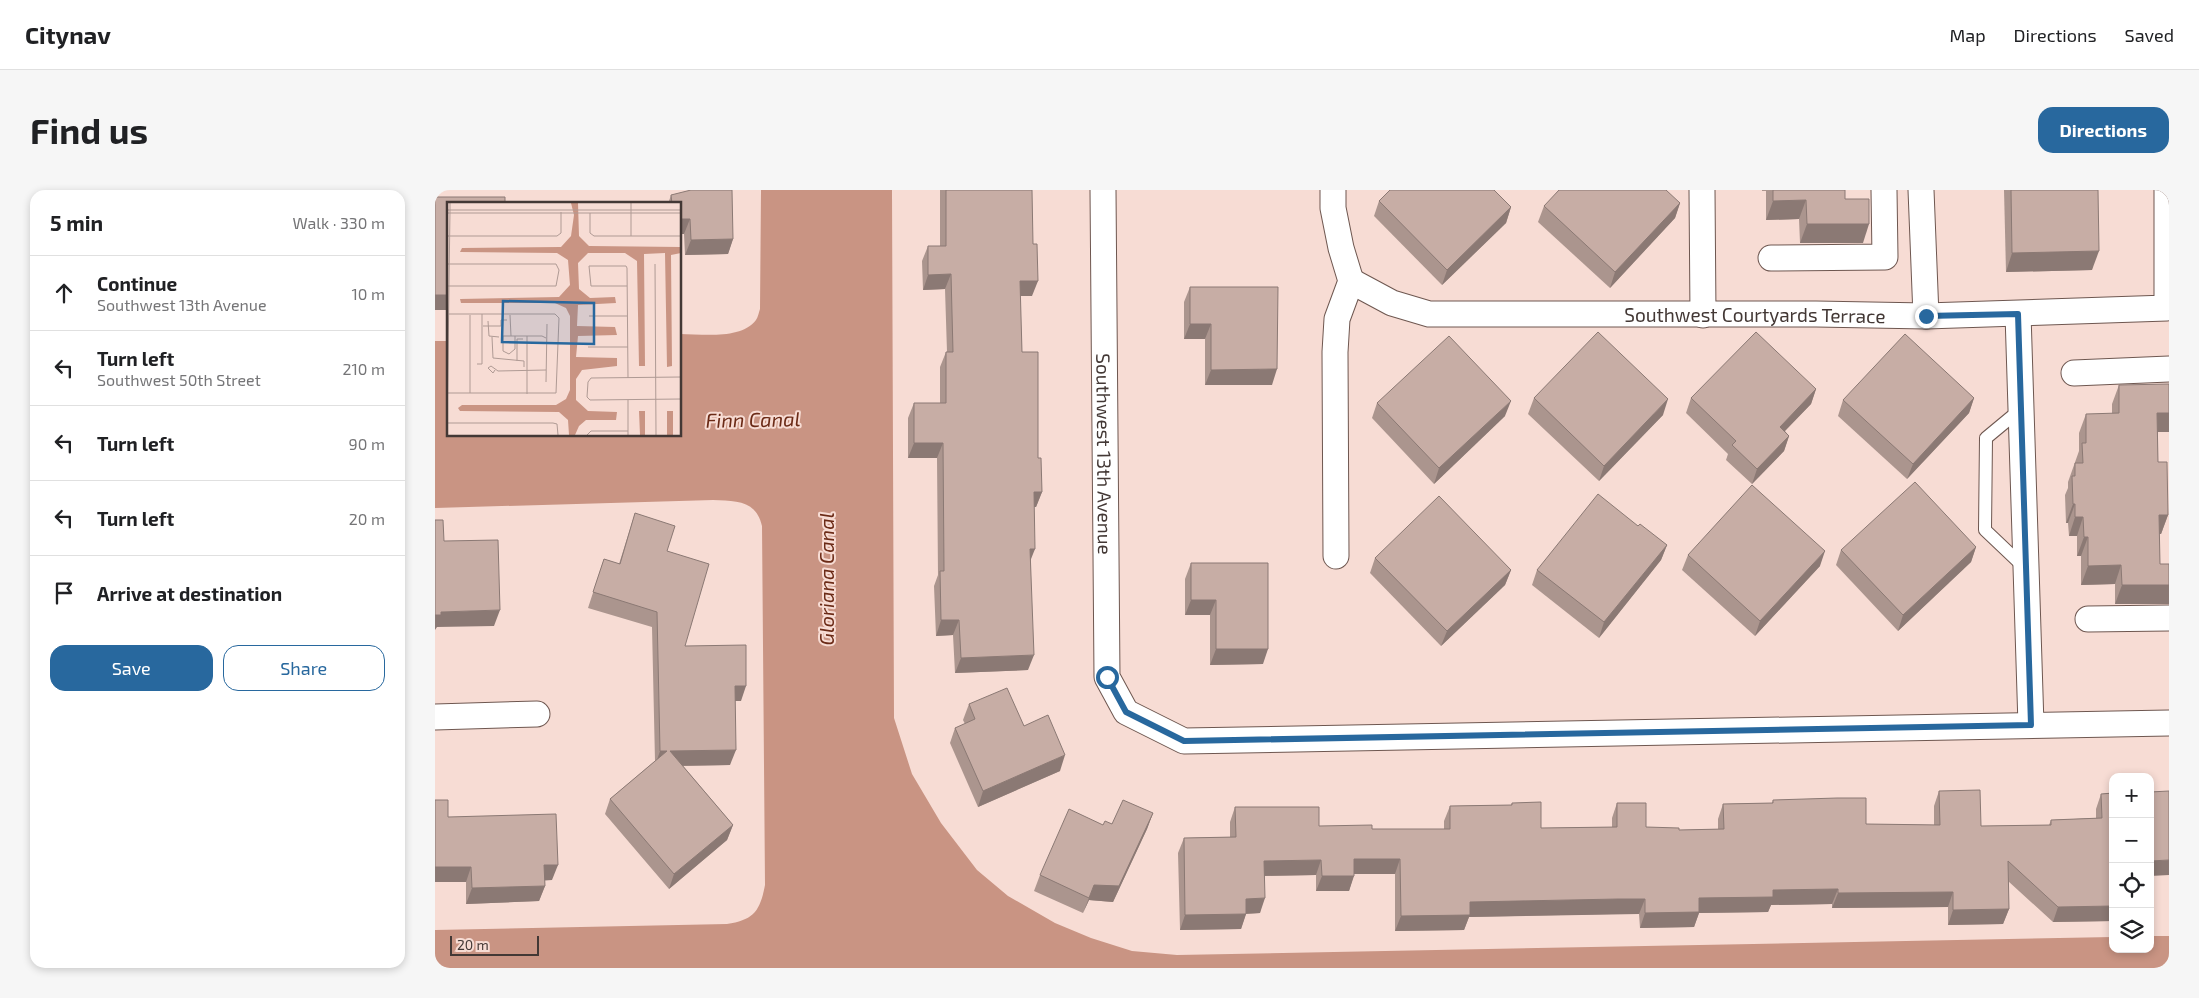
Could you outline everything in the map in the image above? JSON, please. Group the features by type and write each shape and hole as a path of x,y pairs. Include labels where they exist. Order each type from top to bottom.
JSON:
{"street":[{"name":"Southwest 13th Avenue","path":"1103,190 1107,677 1126,712 1184,741 2031,725"},
{"path":"1333,190 1333,208 1339,240 1351,281 1337,318 1335,352 1336,556"},
{"path":"1702,190 1703,315"},
{"path":"1771,258 1885,257 1884,190"},
{"path":"1921,190 1926,316"},
{"name":"Southwest Courtyards Terrace","path":"1351,281 1392,303 1429,314 1926,316 2167,308 2167,190"},
{"path":"2018,314 2031,725 2169,723"},
{"path":"2074,373 2169,369"},
{"path":"2088,619 2169,618"},
{"path":"435,717 537,714"}],"lane":[{"path":"2021,409 1986,438 1985,530 2026,568"}],"water":[{"path":"761,190 892,190 894,718 912,774 941,823 977,870 1008,896 1055,923 1091,938 1132,951 1177,955 2109,937 2109,953 2154,953 2154,936 2169,936 2169,968 435,968 435,930 727,924 743,920 754,913 761,902 765,885 762,526 759,517 755,511 744,504 713,500 435,508 435,341 447,341 447,436 681,436 681,334 710,335 741,331 756,320 760,309"}],"building":[{"path":"691,190 732,190 733,239 691,240 690,219 681,219 681,202 672,202 671,195"},
{"path":"946,190 1032,190 1033,244 1037,244 1038,281 1020,281 1022,352 1038,352 1038,458 1041,458 1042,492 1034,492 1035,549 1030,549 1034,655 961,658 959,620 941,620 940,571 944,571 943,443 914,443 914,403 946,403 946,352 953,352 951,274 928,275 928,246 946,246"},
{"path":"1390,190 1494,190 1511,207 1447,270 1379,201"},
{"path":"1559,190 1666,190 1680,203 1615,272 1544,206"},
{"path":"1773,190 1845,190 1845,199 1869,199 1869,224 1807,224 1806,200 1773,201"},
{"path":"2011,190 2098,190 2099,251 2012,253"},
{"path":"435,197 505,197 505,202 447,202 447,295 435,295"},
{"path":"1190,287 1278,287 1277,369 1211,370 1211,324 1190,324"},
{"path":"1598,332 1668,399 1604,466 1534,398"},
{"path":"1756,332 1816,389 1780,427 1789,436 1757,469 1732,445 1736,441 1691,398"},
{"path":"1905,334 1974,398 1913,464 1843,400"},
{"path":"1449,336 1511,401 1439,468 1377,403"},
{"path":"2169,384 2169,413 2157,413 2158,462 2167,462 2168,515 2159,515 2160,564 2169,564 2169,585 2122,585 2121,565 2088,566 2088,537 2084,537 2083,517 2075,517 2072,476 2075,476 2075,463 2083,463 2082,443 2086,443 2086,414 2119,413 2119,385"},
{"path":"1915,482 1976,547 1903,615 1841,550"},
{"path":"1752,485 1825,551 1760,621 1688,555"},
{"path":"1598,494 1638,526 1640,524 1667,545 1604,622 1537,570"},
{"path":"1439,496 1511,570 1447,631 1375,558"},
{"path":"635,513 675,526 667,551 709,564 685,646 746,645 746,686 735,686 736,750 670,751 733,825 674,874 610,799 667,751 660,751 657,612 593,592 604,559 620,564"},
{"path":"435,520 443,520 444,541 498,540 500,610 441,612 441,615 435,615"},
{"path":"1191,563 1268,563 1268,649 1216,649 1216,600 1191,600"},
{"path":"1007,688 1024,726 1048,715 1065,755 983,791 955,728 975,719 969,704"},
{"path":"1980,790 1981,826 2051,825 2051,820 2102,818 2101,794 2109,793 2109,906 2058,907 2008,861 2009,909 1953,910 1953,892 1838,893 1838,889 1773,890 1773,897 1699,898 1699,912 1645,913 1645,899 1618,899 1470,902 1470,915 1401,916 1400,859 1354,859 1354,876 1322,876 1321,860 1264,861 1265,898 1246,899 1246,914 1185,915 1184,838 1236,837 1235,807 1319,807 1319,826 1372,825 1372,829 1450,829 1450,806 1512,805 1512,803 1541,802 1541,828 1617,827 1617,803 1646,803 1646,827 1679,828 1679,830 1724,829 1723,804 1773,803 1773,800 1866,798 1866,824 1940,825 1939,791"},
{"path":"2169,791 2169,860 2154,861 2154,792"},
{"path":"435,800 448,800 448,817 556,814 558,865 544,865 545,886 472,888 471,867 435,867"},
{"path":"1123,800 1153,813 1119,886 1094,885 1089,898 1040,875 1069,809 1103,825 1105,821 1112,824"}],"route":[{"path":"1107,677 1126,712 1184,741 2031,725 2018,314 1926,316"}],"water label":[{"name":"Finn Canal","path":"753,419"},
{"name":"Gloriana Canal","path":"826,579"}]}
